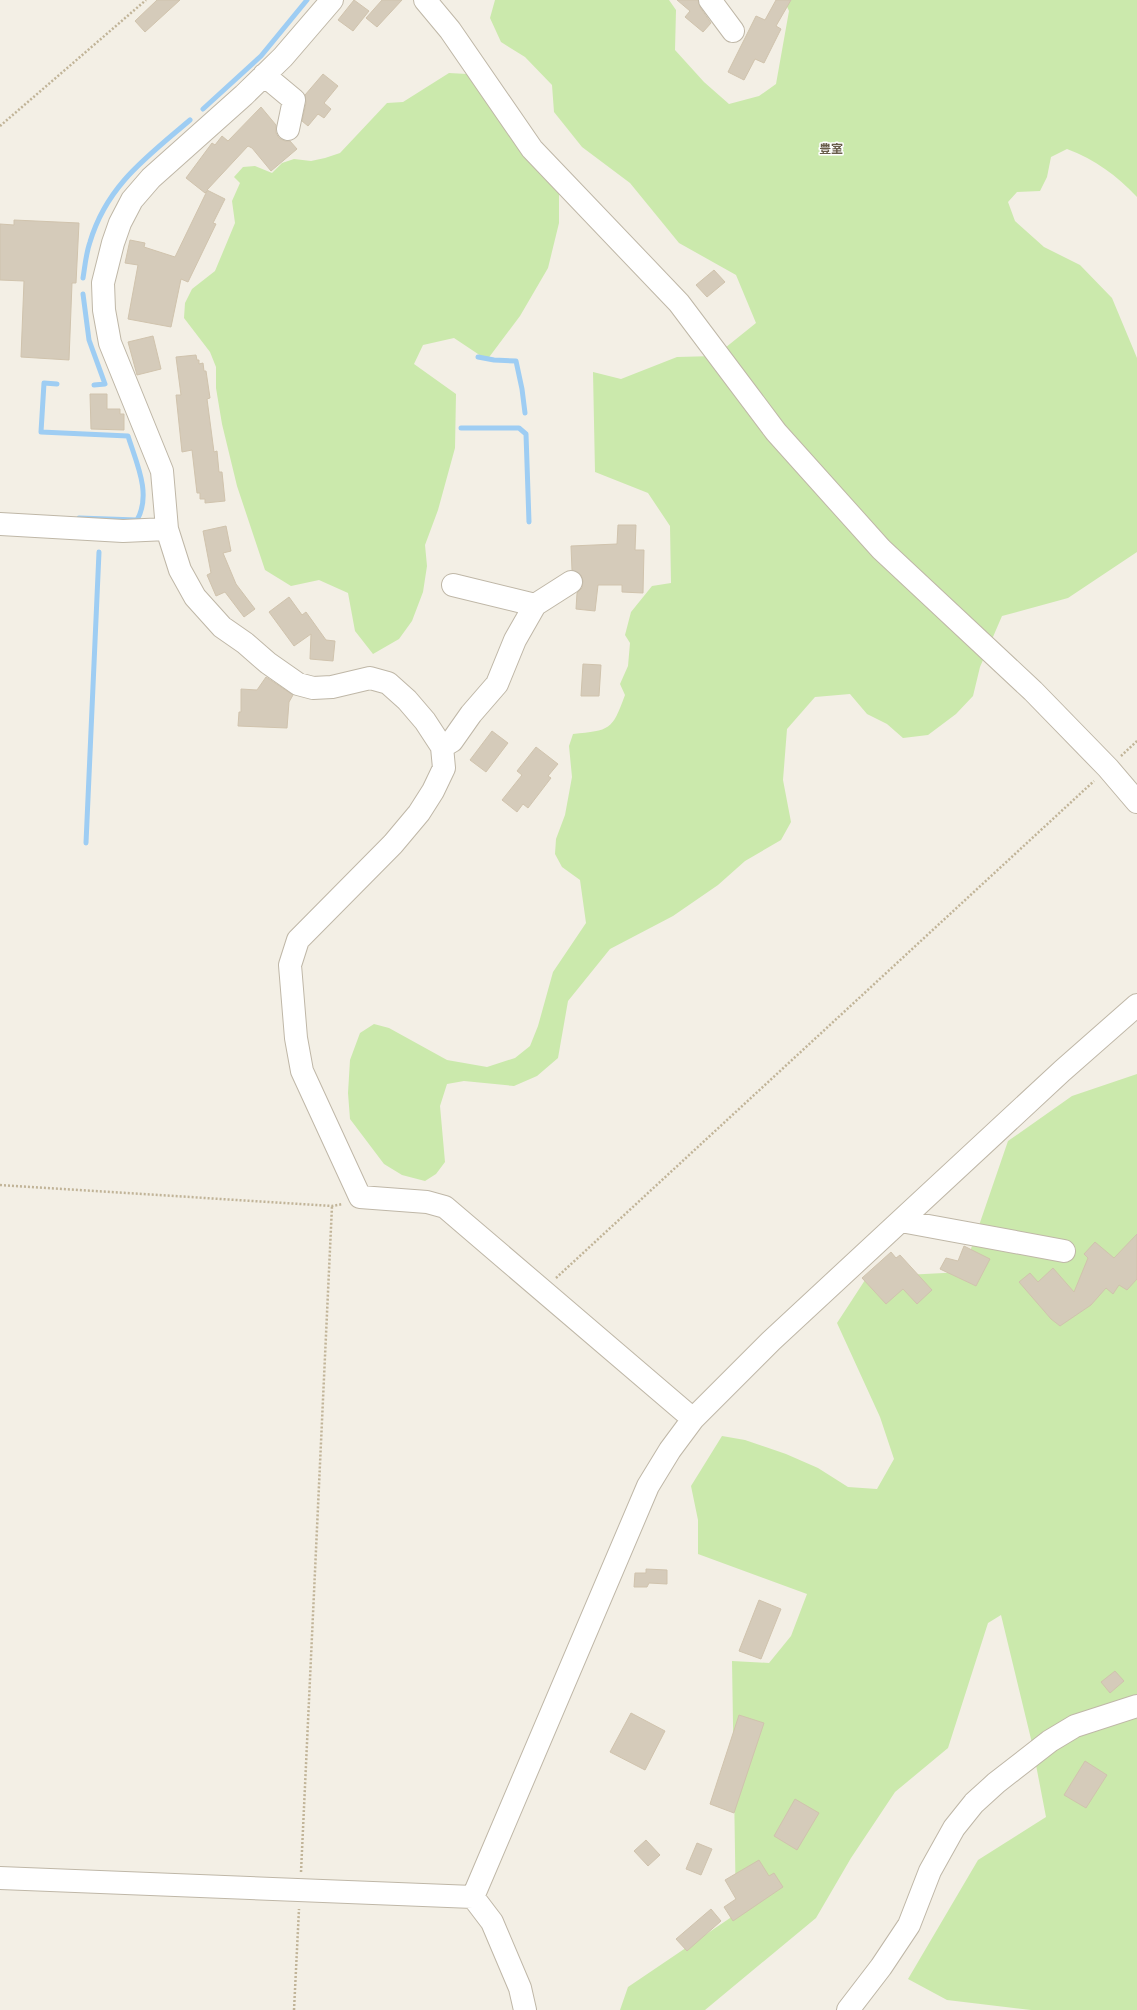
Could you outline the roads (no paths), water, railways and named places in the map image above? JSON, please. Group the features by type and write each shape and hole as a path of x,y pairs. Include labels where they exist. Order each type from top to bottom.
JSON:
{"street":[{"path":"332,0 283,57 151,178 132,200 120,223 103,283 104,310 110,342 162,470 167,529 180,570 187,585 203,607 222,627 298,684 313,688 332,687 370,678 388,683 408,700 425,721 442,747 444,768 433,791 418,813 393,844 298,940 290,965 296,1038 302,1071 360,1197 427,1202 445,1207 693,1419"},
{"path":"425,0 450,30 532,149 679,303 776,432 881,549 1032,691 1108,768 1137,802"},
{"path":"710,0 733,31"},
{"path":"264,76 294,100 288,130"},
{"path":"0,524 123,531 167,529"},
{"path":"442,747 452,741 471,714 497,684 515,640 536,605 571,582"},
{"path":"453,586 536,605"},
{"path":"473,1897 648,1486 670,1450 693,1419 771,1341 1057,1076 1137,1005"},
{"path":"901,1221 1064,1251"},
{"path":"848,2010 881,1967 909,1925 930,1872 954,1828 974,1803 996,1783 1050,1741 1075,1726 1137,1706"},
{"path":"0,1878 473,1897"},
{"path":"473,1897 492,1922 520,1988 525,2010"}],"waterway":[{"path":"203,109 261,56 307,0"},
{"path":"83,278 89,246 97,222 107,204 130,174 190,120"},
{"path":"83,294 89,340 105,384 94,385"},
{"path":"478,357 494,360 516,361 525,413"},
{"path":"57,384 44,383 41,432 128,436 143,489 143,500 137,520 79,518"},
{"path":"461,428 519,428 526,434 529,522"},
{"path":"86,843 99,552"}],"district":[{"name":"豊室","path":"831,149"}]}
